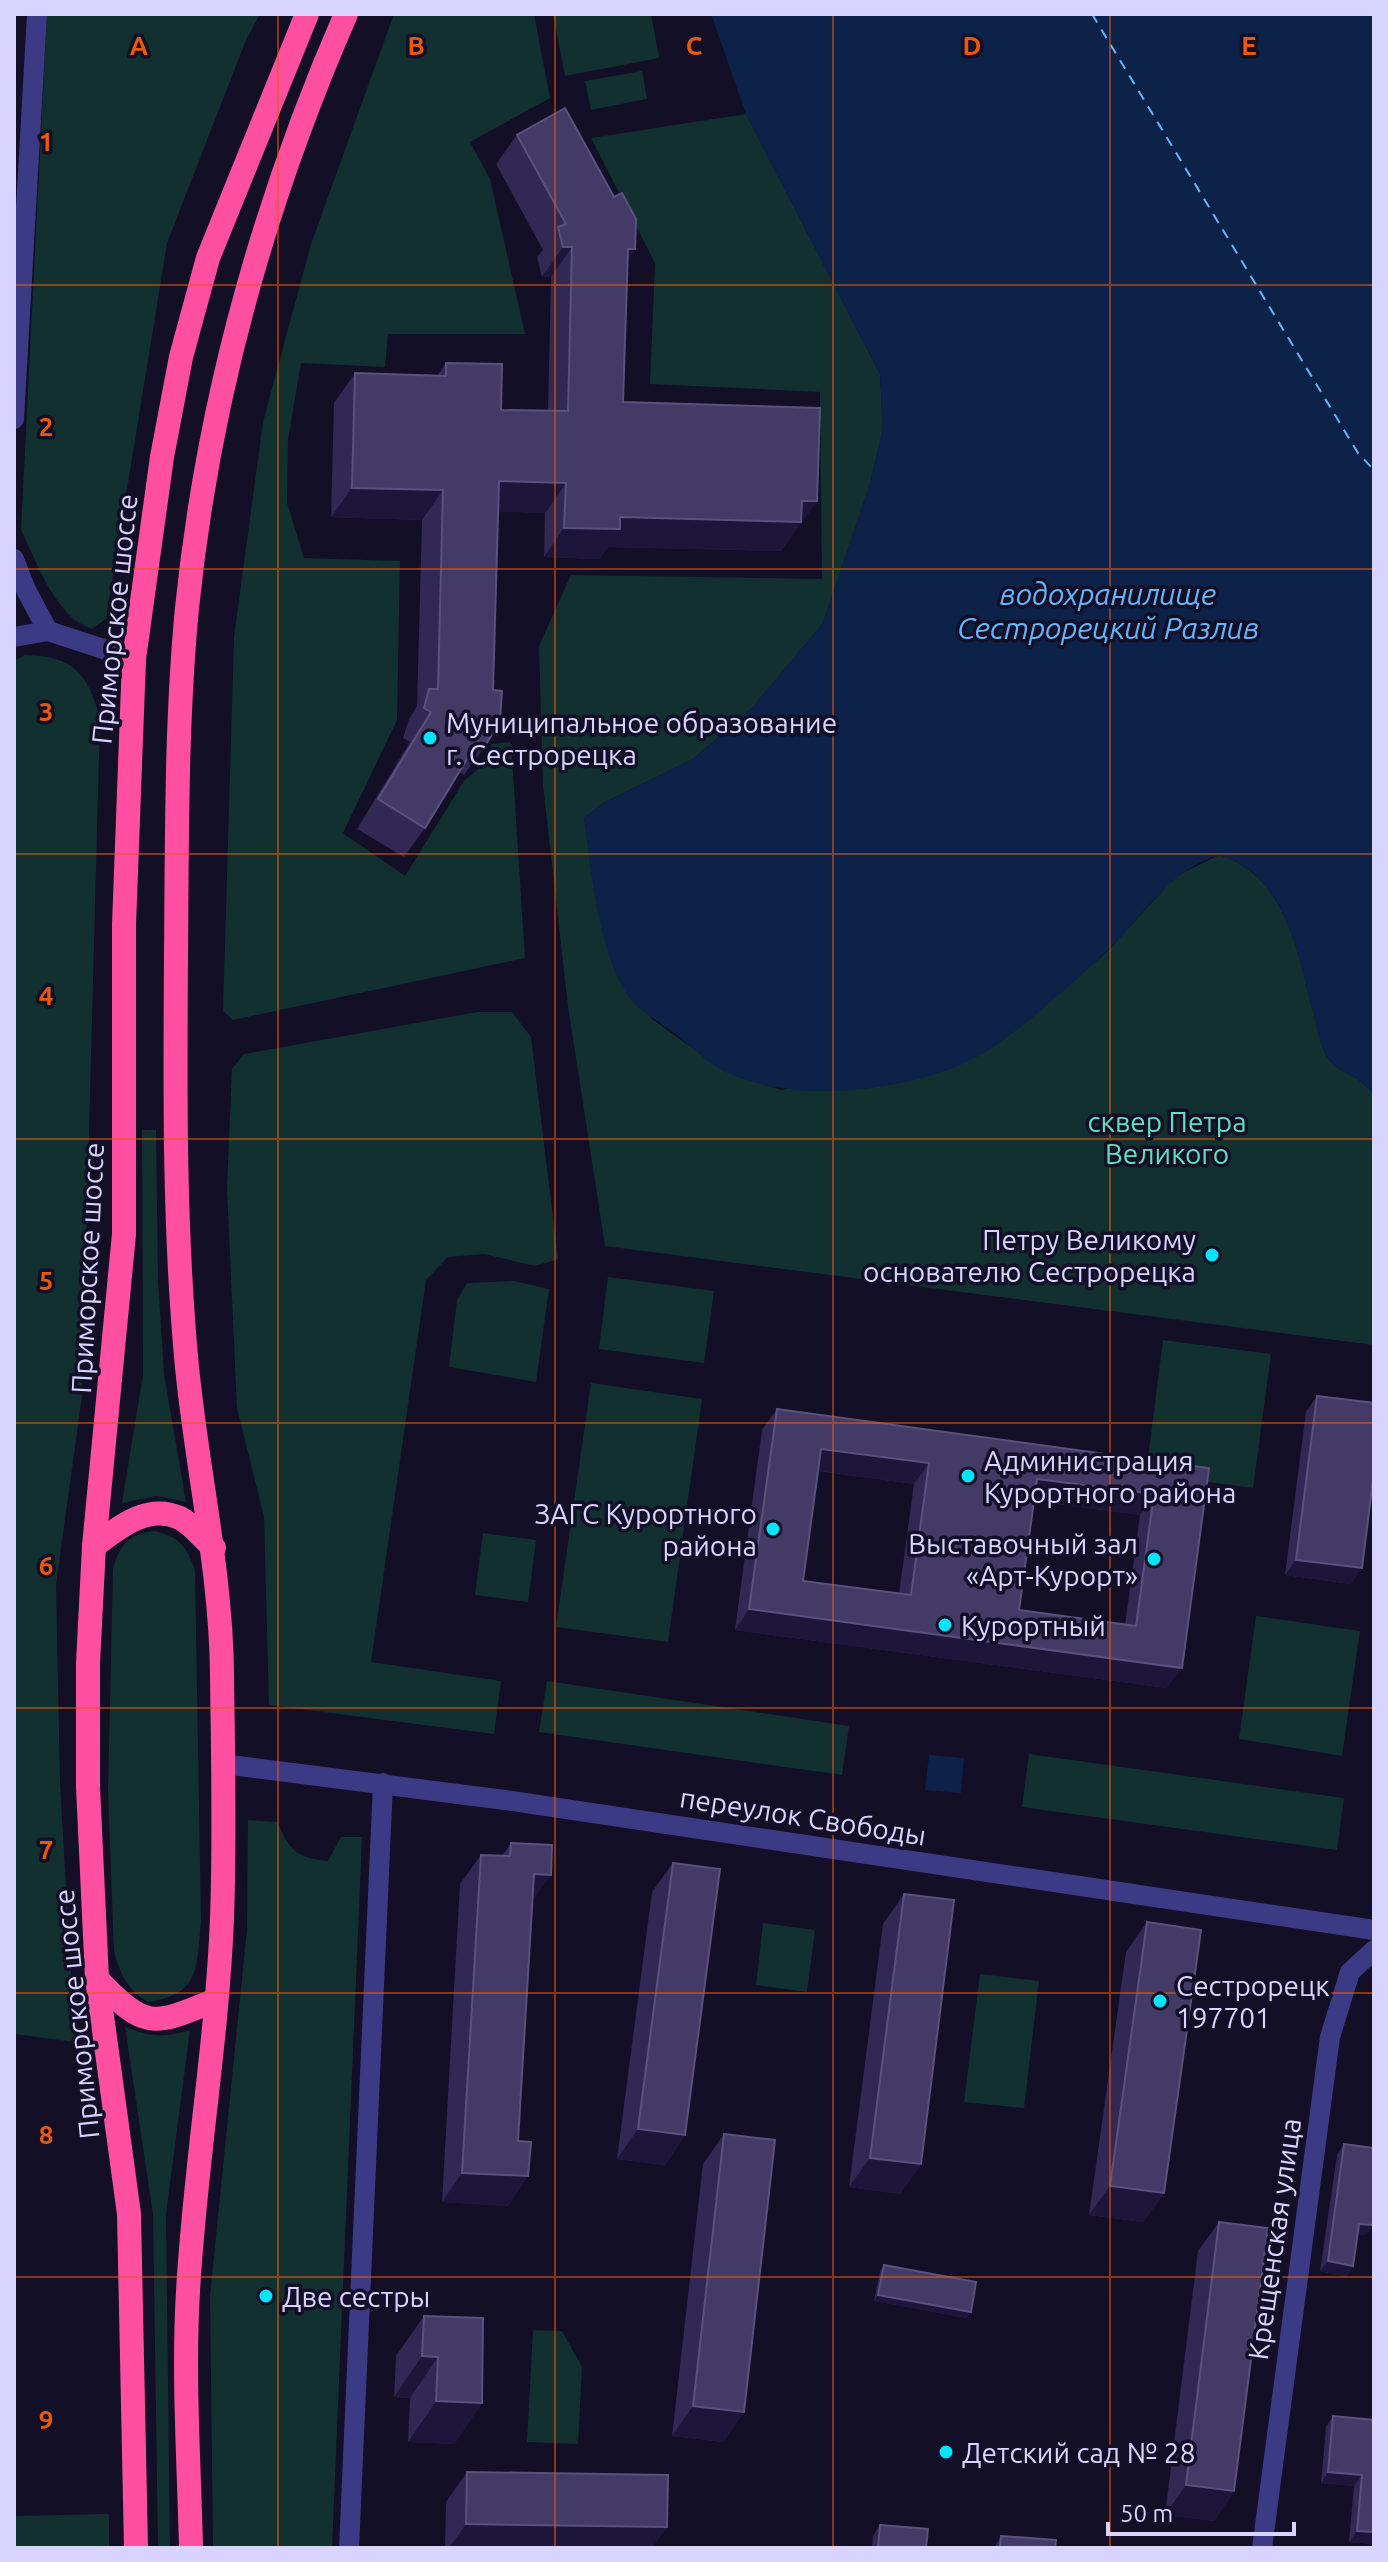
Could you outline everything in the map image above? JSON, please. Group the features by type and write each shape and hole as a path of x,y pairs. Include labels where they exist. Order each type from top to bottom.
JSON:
{"highway":[{"name":"Приморское шоссе","path":"136,2548 129,2214 97,1979 88,1787 88,1663 94,1546 124,1234 124,925 134,659 162,457 181,357 208,258 307,14"},
{"path":"191,2548 187,2299 222,1921 223,1764 222,1665 214,1548 187,1369 180,1233 176,1044 178,787 187,609 211,439 246,282 316,84 346,14"},
{"path":"94,1546 128,1520 153,1514 180,1518 214,1548"},
{"path":"97,1979 135,2015 156,2021 216,2000"}],"street":[{"path":"14,419 37,14"},
{"path":"14,559 48,631"},
{"path":"14,637 48,631 134,659"},
{"name":"переулок Свободы","path":"223,1764 383,1783 1374,1930"},
{"path":"349,2548 383,1783"},
{"name":"Крещенская улица","path":"1262,2548 1330,2037 1350,1972 1374,1950"}],"green space":[{"path":"47,14 260,14 246,40 167,243 106,619 92,629 79,623 57,601 21,530"},
{"path":"394,14 534,14 550,98 470,142 490,179 525,334 388,334 385,367 301,363 288,439 287,503 304,558 400,561 397,720 343,833 405,876 464,781 480,768 492,744 511,742 525,958 233,1020 223,1011 234,637 263,422 311,244"},
{"path":"553,14 651,14 659,58 565,76"},
{"path":"642,71 647,99 591,110 585,81"},
{"name":"сквер Петра Великого","path":"746,114 880,374 883,429 870,484 823,623 752,708 693,759 603,803 584,818 599,915 619,980 652,1019 724,1071 781,1090 996,1045 1106,953 1175,877 1219,855 1242,865 1261,880 1286,920 1320,1040 1328,1057 1335,1066 1362,1083 1374,1095 1374,1345 605,1246 568,1006 543,785 539,646 571,575 822,579 820,392 650,384 655,263 591,138"},
{"path":"25,655 56,659 76,670 90,689 100,718 82,1396 56,1585 60,1783 75,2042 14,2034 14,661"},
{"path":"477,1012 512,1012 531,1037 558,1259 535,1266 484,1254 448,1257 426,1280 371,1662 501,1681 494,1734 269,1705 264,1517 237,1408 227,1189 232,1069 244,1054"},
{"path":"142,1130 156,1130 158,1280 164,1374 186,1502 157,1496 122,1503 143,1375"},
{"path":"608,1277 714,1291 704,1363 599,1349"},
{"path":"514,1281 549,1289 536,1382 449,1367 457,1300 467,1283"},
{"path":"1163,1340 1271,1354 1253,1488 1146,1474"},
{"path":"591,1383 702,1399 668,1642 556,1627"},
{"path":"154,1531 176,1539 189,1555 195,1570 201,1922 196,1965 187,1985 178,1993 148,2002 126,1981 114,1952 108,1791 113,1569 126,1542"},
{"path":"483,1533 536,1540 528,1602 475,1595"},
{"path":"1256,1616 1360,1631 1342,1756 1239,1739"},
{"path":"547,1681 849,1726 842,1775 539,1732"},
{"path":"1029,1754 1344,1798 1337,1850 1022,1807"},
{"path":"248,1820 277,1822 295,1851 317,1860 328,1861 341,1837 362,1837 332,2548 213,2548 210,2296 247,1929"},
{"path":"763,1923 815,1930 807,1992 756,1985"},
{"path":"980,1974 1039,1981 1024,2108 964,2102"},
{"path":"125,2027 157,2035 190,2030 166,2214 170,2548 158,2548 153,2214"},
{"path":"533,2330 562,2331 582,2367 578,2444 527,2442"},
{"path":"109,2514 109,2548 14,2548 14,2516"}],"water":[{"name":"водохранилище Сестрорецкий Разлив","path":"711,14 1374,14 1374,1095 1362,1083 1335,1066 1325,1052 1295,944 1275,899 1261,880 1242,865 1219,855 1200,862 1170,883 1093,964 995,1046 936,1074 900,1083 826,1091 756,1083 712,1064 642,1010 627,994 617,976 602,932 584,818 603,803 693,759 752,708 823,623 870,484 883,429 880,374 746,114"},
{"path":"929,1755 964,1758 961,1793 925,1790"}],"building":[{"path":"565,108 614,197 622,193 636,219 635,249 628,249 623,402 820,408 817,501 802,501 801,522 620,517 620,529 564,528 566,483 499,481 493,690 502,691 500,721 485,746 478,741 425,828 378,799 431,712 424,708 429,689 438,689 443,490 352,488 355,373 446,376 446,363 502,364 501,410 568,411 572,247 563,247 558,227 566,224 517,135"},
{"path":"1317,1396 1374,1403 1374,1472 1362,1568 1296,1560"},
{"path":"777,1409 1209,1468 1182,1668 749,1609","holes":["821,1449 929,1463 911,1595 803,1581","1037,1479 1154,1494 1136,1626 1019,1610"]},
{"path":"511,1843 552,1845 551,1875 534,1874 518,2141 531,2142 528,2176 462,2173 481,1855 510,1856"},
{"path":"673,1863 720,1869 685,2135 638,2129"},
{"path":"904,1894 954,1900 921,2164 870,2158"},
{"path":"1147,1922 1201,1930 1164,2193 1110,2186"},
{"path":"724,2134 775,2140 744,2412 693,2406"},
{"path":"1344,2144 1374,2148 1373,2225 1359,2224 1353,2266 1328,2261"},
{"path":"1219,2222 1268,2228 1234,2491 1186,2485"},
{"path":"884,2265 976,2282 971,2312 878,2295"},
{"path":"424,2316 483,2318 482,2403 436,2401 438,2357 422,2356"},
{"path":"1333,2416 1374,2420 1374,2532 1357,2531 1362,2475 1328,2472"},
{"path":"467,2472 668,2475 667,2527 466,2524"},
{"path":"880,2525 928,2529 926,2548 878,2548"},
{"path":"1001,2536 1056,2540 1055,2548 1000,2548"}],"ferry route":[{"path":"1092,14 1358,453 1374,470"}],"place":[{"name":"Муниципальное образование г. Сестрорецка","path":"430,738"},
{"name":"Петру Великому основателю Сестрорецка","path":"1212,1255"},
{"name":"Администрация Курортного района","path":"968,1476"},
{"name":"ЗАГС Курортного района","path":"773,1529"},
{"name":"Выставочный зал «Арт-Курорт»","path":"1154,1559"},
{"name":"Курортный","path":"945,1625"},
{"name":"Сестрорецк 197701","path":"1160,2001"},
{"name":"Две сестры","path":"266,2296"},
{"name":"Детский сад № 28","path":"946,2452"}]}
